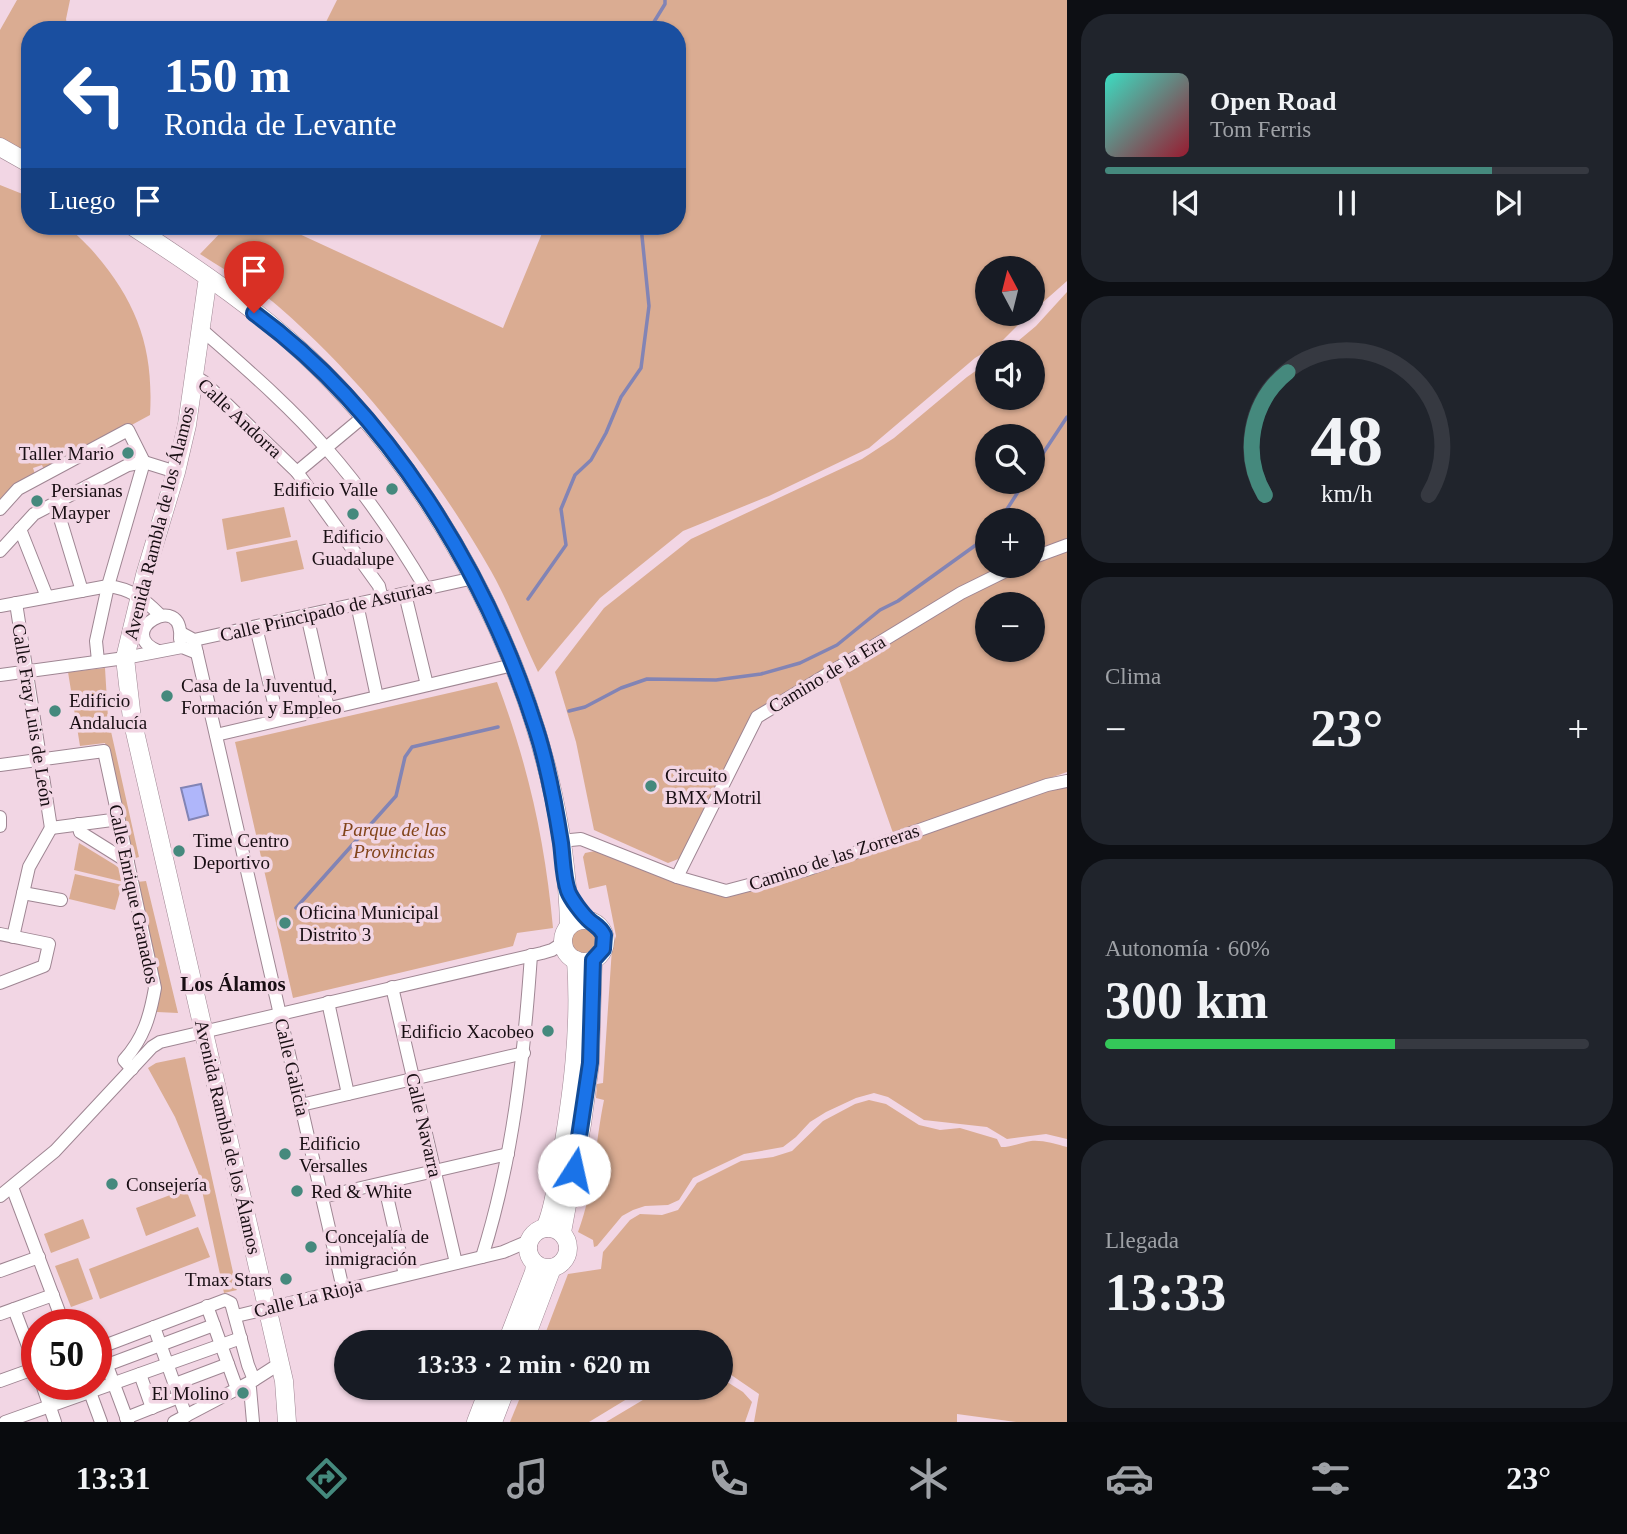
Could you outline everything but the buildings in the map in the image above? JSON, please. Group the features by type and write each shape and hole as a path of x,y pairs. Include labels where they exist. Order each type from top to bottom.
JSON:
{"main road":[{"path":"0,147 21,159"},
{"path":"145,235 276,329 321,371 363,416 417,486 458,549 513,664 537,730 561,841 569,892 570,949 578,1017 553,1230"},
{"name":"Avenida Rambla de los Álamos","path":"210,280 207,284 187,425 125,658 132,719 284,1381 287,1422"},
{"path":"569,892 590,921"},
{"path":"579,921 596,924 604,935 603,949 570,949 579,921"},
{"path":"512,1330 534,1272 535,1233 553,1230 568,1241 568,1255 559,1266 536,1257"},
{"path":"526,1330 536,1257"},
{"path":"476,1422 484,1400"},
{"path":"493,1422 501,1400"}],"street":[{"path":"201,329 264,384 326,448 379,517 426,589"},
{"name":"Calle Andorra","path":"193,375 204,382 297,472 379,586 382,599"},
{"path":"297,472 363,416"},
{"path":"0,509 18,489 128,430 144,462 108,586 96,641 98,661"},
{"path":"0,551 34,514 128,465 144,462 176,472"},
{"path":"55,502 82,591"},
{"path":"20,529 47,597"},
{"path":"1045,553 1067,545"},
{"name":"Calle Principado de Asturias","path":"181,633 195,647 256,627 474,578"},
{"name":"Camino de la Era","path":"677,877 757,717 961,593 992,578"},
{"path":"0,606 108,586 124,588 140,596 160,615"},
{"path":"405,593 427,685"},
{"name":"Calle Fray Luis de León","path":"16,603 51,828"},
{"path":"357,604 377,697"},
{"path":"158,651 148,645 144,633 149,622 160,615 166,615 176,621 181,633 174,648"},
{"path":"307,615 328,709"},
{"path":"256,627 278,720"},
{"path":"0,675 195,647"},
{"name":"Calle Galicia","path":"195,647 343,1289"},
{"path":"216,735 513,664"},
{"name":"Calle Enrique Granados","path":"40,760 104,751 155,988 150,1018 136,1046 124,1060 132,1069"},
{"path":"0,765 40,760"},
{"name":"Camino de las Zorreras","path":"561,841 581,839 677,877 726,891 806,870 1047,785 1067,781"},
{"path":"0,983 44,966 49,944 7,935 23,893 29,867 51,828 112,820"},
{"path":"78,824 80,832 128,862"},
{"path":"23,893 61,901"},
{"path":"0,1196 55,1151 152,1047 160,1042 531,955 570,949"},
{"path":"482,1257 508,1154 524,1053 531,955"},
{"name":"Calle Navarra","path":"392,987 456,1263"},
{"path":"327,1002 348,1094"},
{"path":"301,1105 524,1053"},
{"path":"322,1197 508,1154"},
{"path":"384,1183 405,1275"},
{"path":"12,1187 58,1309"},
{"name":"Calle La Rioja","path":"236,1315 503,1252 536,1257"},
{"path":"3,1270 39,1256"},
{"path":"0,1314 53,1295"},
{"path":"112,1343 206,1306 225,1300 231,1303 241,1338 253,1422"},
{"path":"206,1306 228,1364 247,1386"},
{"path":"14,1309 21,1328"},
{"path":"112,1363 214,1325"},
{"path":"153,1327 180,1397 195,1416"},
{"path":"114,1384 241,1338"},
{"path":"175,1384 228,1364"},
{"path":"174,1422 195,1416 279,1364"},
{"path":"0,1381 21,1374"},
{"path":"140,1374 152,1408"},
{"path":"112,1379 127,1420 180,1397"},
{"path":"48,1400 55,1422"},
{"path":"5,1422 63,1400"},
{"path":"92,1400 101,1422"}],"green space":[{"path":"17,0 70,0 66,21 21,21 21,152 0,140 0,30"},
{"path":"337,0 1067,0 1067,281 1045,300 1045,256 975,256 975,326 1017,326 1003,340 975,340 975,358 869,448 769,496 683,531 600,598 538,672 491,571 446,499 396,430 340,366 279,307 200,254 218,235 302,235 503,328 541,235 686,235 686,21 326,21"},
{"path":"0,185 21,193 21,235 77,235 120,287 139,325 145,346 149,367 150,415 45,472 42,465 33,468 36,477 0,503"},
{"path":"1067,292 1067,540 1045,549 1045,508 975,508 975,578 980,578 962,586 755,711 681,858 668,863 594,830 576,742 555,672 604,608 691,539 862,459 894,438 975,371 975,410 1045,410 1045,340 1019,340 1036,326 1045,326 1045,316"},
{"path":"284,507 291,537 227,550 222,519"},
{"path":"297,540 304,569 241,582 236,552"},
{"path":"1067,550 1067,772 893,833 837,673 980,588 1003,578 1045,578 1045,560"},
{"path":"105,668 108,718 139,857 132,859 105,743 80,746 68,672"},
{"name":"Parque de las Provincias","path":"497,682 518,743 534,803 553,928 517,933 513,946 293,998 235,742"},
{"path":"1067,784 1067,1139 1046,1134 1007,1139 987,1127 924,1120 888,1097 874,1093 826,1112 810,1122 783,1147 744,1154 693,1178 679,1200 668,1205 645,1206 622,1216 597,1246 594,1247 593,1240 578,1232 591,1183 604,1100 596,1098 597,1084 603,1083 612,948 616,936 606,885 589,889 583,857 585,853 595,851 733,893 754,891 811,875"},
{"path":"79,843 120,869 124,882 74,870"},
{"path":"75,874 122,885 115,910 69,899"},
{"path":"146,881 178,1013 157,1012 158,987 137,882"},
{"path":"584,926 594,931 599,941 594,951 584,956 574,951 569,941 574,931"},
{"path":"185,1057 237,1290 224,1293 198,1172 175,1117 148,1068 156,1063"},
{"path":"869,1100 886,1104 919,1125 940,1130 960,1128 997,1139 1001,1147 1036,1141 1067,1147 1067,1422 1016,1422 957,1414 957,1422 754,1422 759,1394 733,1376 733,1330 547,1330 568,1274 601,1269 603,1252 630,1220 640,1214 662,1215 678,1210 697,1183 741,1161 773,1157 792,1151 823,1121 855,1104"},
{"path":"186,1189 196,1216 146,1236 136,1208"},
{"path":"83,1219 90,1238 51,1253 44,1234"},
{"path":"198,1227 210,1257 100,1299 89,1269"},
{"path":"78,1258 93,1299 71,1307 55,1266"},
{"path":"733,1386 752,1402 745,1422 606,1422 643,1400 733,1400"},
{"path":"519,1400 625,1400 589,1422 510,1422"}],"water":[{"path":"201,784 208,815 189,820 181,788"}],"waterway":[{"path":"655,21 665,0"},
{"path":"528,599 566,545 561,509 575,475 591,460 621,397 641,368 649,306 642,235"},
{"path":"1045,450 1067,417"},
{"path":"1008,508 1017,494"},
{"path":"569,711 585,707 621,688 647,679 716,680 761,674 800,663 837,645 880,610 898,601 975,546"},
{"path":"296,908 396,796 405,757 412,747 498,727"}],"place":[{"name":"Taller Mario","path":"128,453"},
{"name":"Edificio Valle","path":"392,489"},
{"name":"Persianas Mayper","path":"37,501"},
{"name":"Edificio Guadalupe","path":"353,514"},
{"name":"Casa de la Juventud, Formación y Empleo","path":"167,696"},
{"name":"Edificio Andalucía","path":"55,711"},
{"name":"Circuito BMX Motril","path":"651,786"},
{"name":"Time Centro Deportivo","path":"179,851"},
{"name":"Oficina Municipal Distrito 3","path":"285,923"},
{"name":"Edificio Xacobeo","path":"548,1031"},
{"name":"Edificio Versalles","path":"285,1154"},
{"name":"Consejería","path":"112,1184"},
{"name":"Red & White","path":"297,1191"},
{"name":"Concejalía de inmigración","path":"311,1247"},
{"name":"Tmax Stars","path":"286,1279"},
{"name":"El Molino","path":"243,1393"}],"district":[{"name":"Los Álamos","path":"233,984"}],"route":[{"path":"254,313 276,329 321,371 383,439 458,549 513,664 537,730 549,777 569,892 590,921 601,929 605,943 593,960 590,1063 574,1170"}]}
